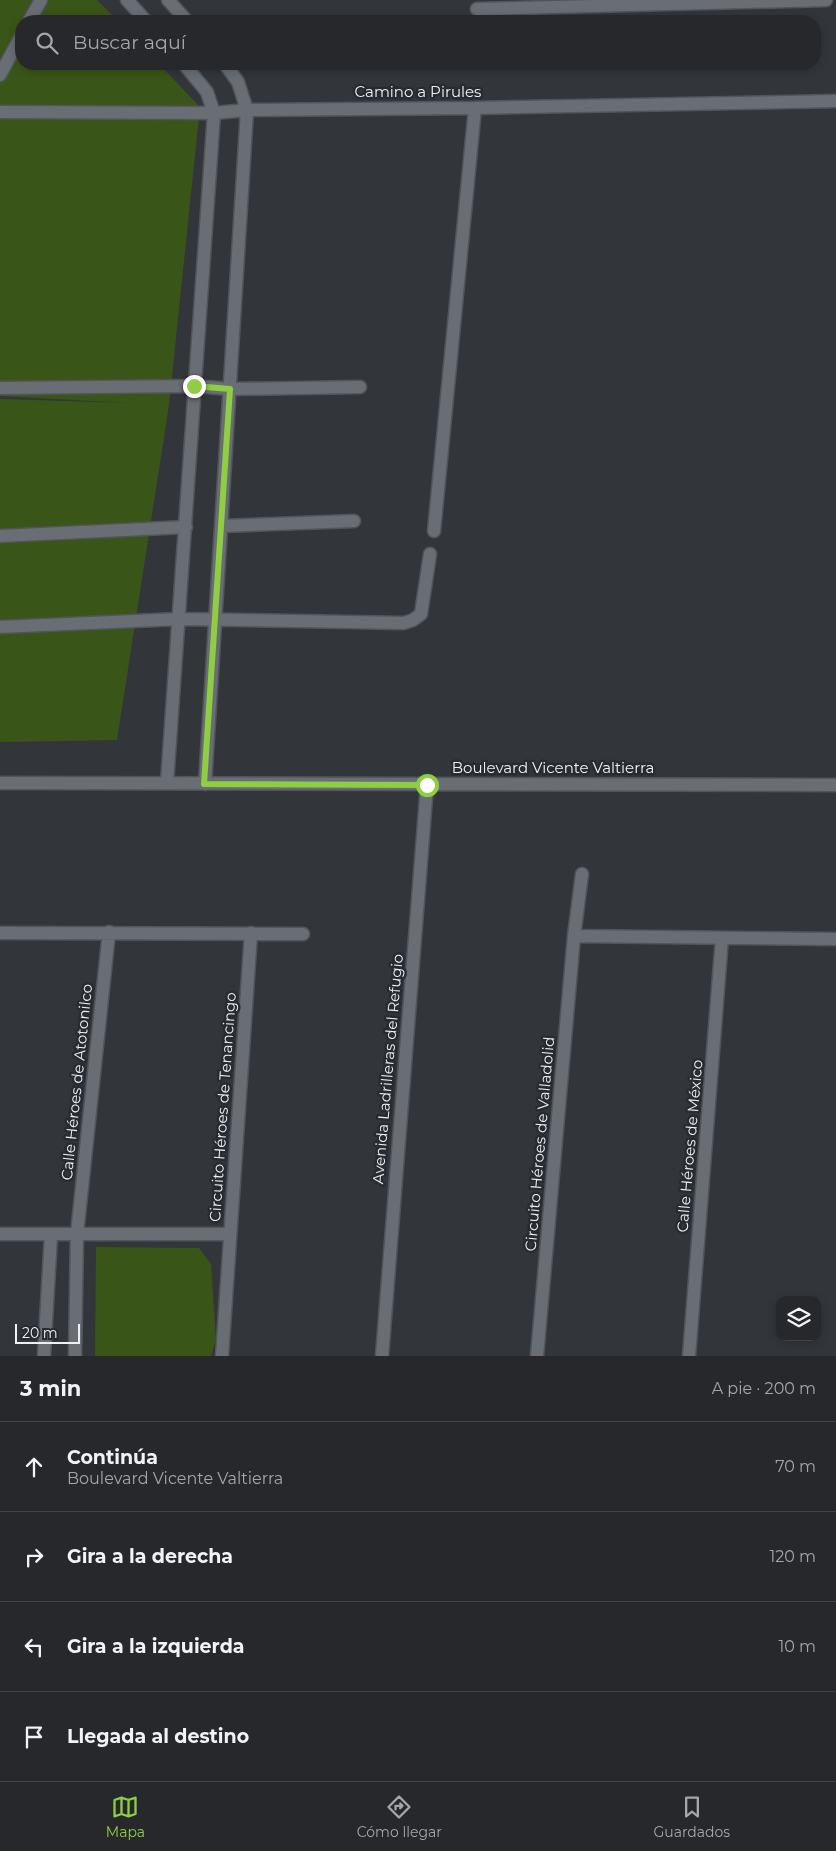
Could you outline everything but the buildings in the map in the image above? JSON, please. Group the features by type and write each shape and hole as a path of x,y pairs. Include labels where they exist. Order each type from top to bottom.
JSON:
{"street":[{"path":"32,15 41,0"},
{"path":"127,0 141,15"},
{"path":"168,0 182,15"},
{"path":"477,9 826,0"},
{"path":"0,76 15,47"},
{"path":"167,783 214,113 207,92 189,70"},
{"path":"204,784 247,110 238,82 229,70"},
{"name":"Camino a Pirules","path":"0,112 214,113 247,110 836,101"},
{"path":"434,531 475,108"},
{"path":"0,388 194,386 230,389 360,387"},
{"path":"221,526 354,521"},
{"path":"0,536 186,527"},
{"path":"0,627 179,619 404,623 413,620 421,614 430,554"},
{"name":"Boulevard Vicente Valtierra","path":"0,783 836,785"},
{"name":"Avenida Ladrilleras del Refugio","path":"382,1356 427,785"},
{"name":"Circuito Héroes de Valladolid","path":"537,1356 574,936 582,874"},
{"name":"Calle Héroes de Atotonilco","path":"75,1356 77,1234 109,932"},
{"path":"0,933 303,934"},
{"name":"Circuito Héroes de Tenancingo","path":"0,1234 230,1234 251,933"},
{"path":"574,936 836,939"},
{"name":"Calle Héroes de México","path":"689,1356 722,938"},
{"path":"222,1356 230,1234"},
{"path":"44,1356 51,1235"}],"green space":[{"path":"0,0 97,0 112,15 15,15 15,70 165,70 200,107 169,405 117,740 0,742 0,399 130,403 0,396"},
{"path":"96,1247 199,1248 211,1264 216,1340 211,1356 95,1356"}],"route":[{"path":"194,386 230,389 204,784 427,785"}]}
